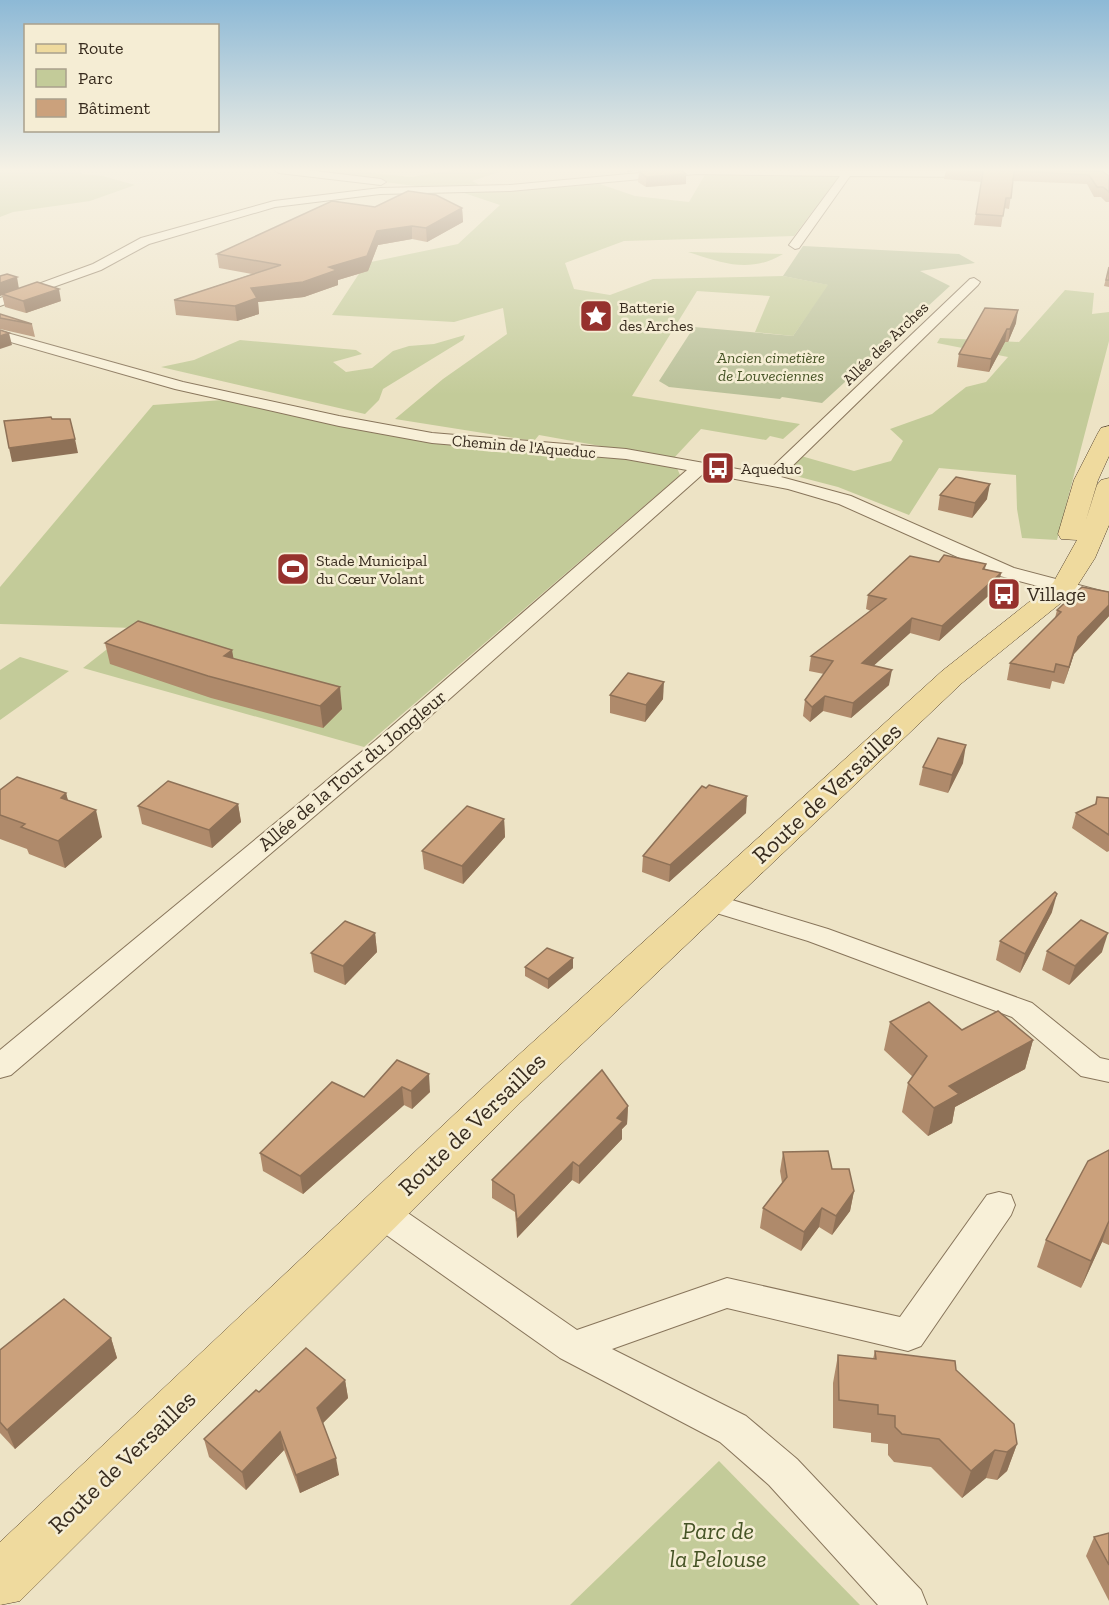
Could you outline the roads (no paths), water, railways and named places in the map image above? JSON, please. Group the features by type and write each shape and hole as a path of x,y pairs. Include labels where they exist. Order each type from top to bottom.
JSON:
{"main road":[{"name":"Route de Versailles","path":"0,1581 506,1090 1082,558 1104,516 1101,482 1109,433"},
{"name":"Route de Versailles","path":"1051,585 1065,550 1101,482"}],"street":[{"path":"0,302 97,267 137,245"},
{"name":"Allée des Arches","path":"769,480 974,282"},
{"name":"Chemin de l'Aqueduc","path":"0,336 180,386 339,421 432,438 626,454 769,480 845,500 987,564 1051,585 1109,599"},
{"name":"Allée de la Tour du Jongleur","path":"0,1067 384,745 700,468"},
{"path":"709,902 818,935 1022,1010 1092,1068 1109,1071"},
{"path":"573,1347 727,1293 908,1335 999,1205"},
{"path":"380,1212 573,1347 733,1429 783,1472 906,1605"}],"place":[{"name":"Batterie des Arches","path":"596,316"},
{"name":"Aqueduc","path":"718,468"},
{"name":"Stade Municipal du Cœur Volant","path":"293,569"},
{"name":"Village","path":"1004,594"}],"park label":[{"name":"Ancien cimetière de Louveciennes","path":"771,366"},
{"name":"Parc de la Pelouse","path":"718,1545"}]}
